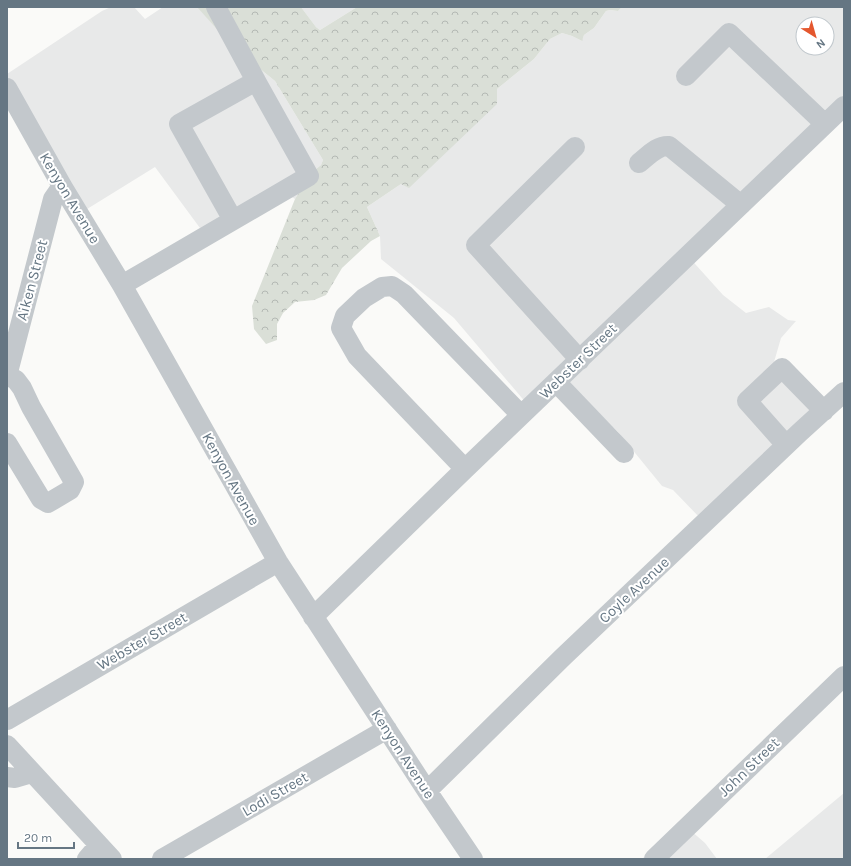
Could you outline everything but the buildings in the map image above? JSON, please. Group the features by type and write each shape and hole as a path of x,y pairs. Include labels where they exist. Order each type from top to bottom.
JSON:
{"street":[{"path":"122,285 309,176 216,7"},
{"path":"686,76 729,33 825,124"},
{"path":"233,220 179,124 256,81"},
{"name":"Kenyon Avenue","path":"7,88 62,186 122,285 278,562 473,859"},
{"name":"Webster Street","path":"313,617 521,415 844,106"},
{"path":"639,163 657,148 669,146 741,205"},
{"path":"575,147 476,245 563,343 580,360"},
{"name":"Aiken Street","path":"7,376 53,199 62,186"},
{"path":"465,469 357,356 341,328 345,316 364,298 382,287 392,286 404,294 521,415"},
{"path":"786,445 747,401 782,368 824,411"},
{"path":"7,376 16,380 22,388 31,407 74,482 70,490 48,503 40,499 7,443"},
{"path":"556,382 624,453"},
{"name":"Coyle Avenue","path":"427,791 563,657 786,445 844,392"},
{"name":"Webster Street","path":"7,720 278,562"},
{"name":"John Street","path":"654,859 844,676"},
{"name":"Lodi Street","path":"162,859 387,729"},
{"path":"7,745 99,854"},
{"path":"7,777 14,778 32,773"}],"shaded area":[{"path":"111,7 134,7 145,19 163,7 198,7 232,46 275,81 323,160 321,165 310,174 295,199 281,190 200,228 155,167 79,214 7,87 7,74 102,11"},
{"path":"301,7 357,7 320,30"},
{"path":"622,7 844,7 844,102 687,255 723,295 746,313 769,307 788,320 796,321 781,338 774,362 781,381 811,410 702,520 673,490 662,486 618,432 562,376 527,404 454,318 381,259 380,236 367,207 401,184 497,89 534,59 550,39 562,33 582,41 584,35 594,28 606,11 618,11"},
{"path":"844,793 844,859 765,859"},
{"path":"682,823 705,843 717,859 642,859 672,830"}],"green space":[{"path":"197,7 301,7 320,30 357,7 622,7 618,11 606,11 594,28 584,35 582,41 562,33 550,39 534,59 497,89 497,104 409,188 401,184 367,207 380,236 371,241 342,268 326,295 314,300 295,302 283,313 277,324 277,340 266,344 254,329 252,306 295,199 310,174 321,165 323,160 275,81 232,46"}]}
